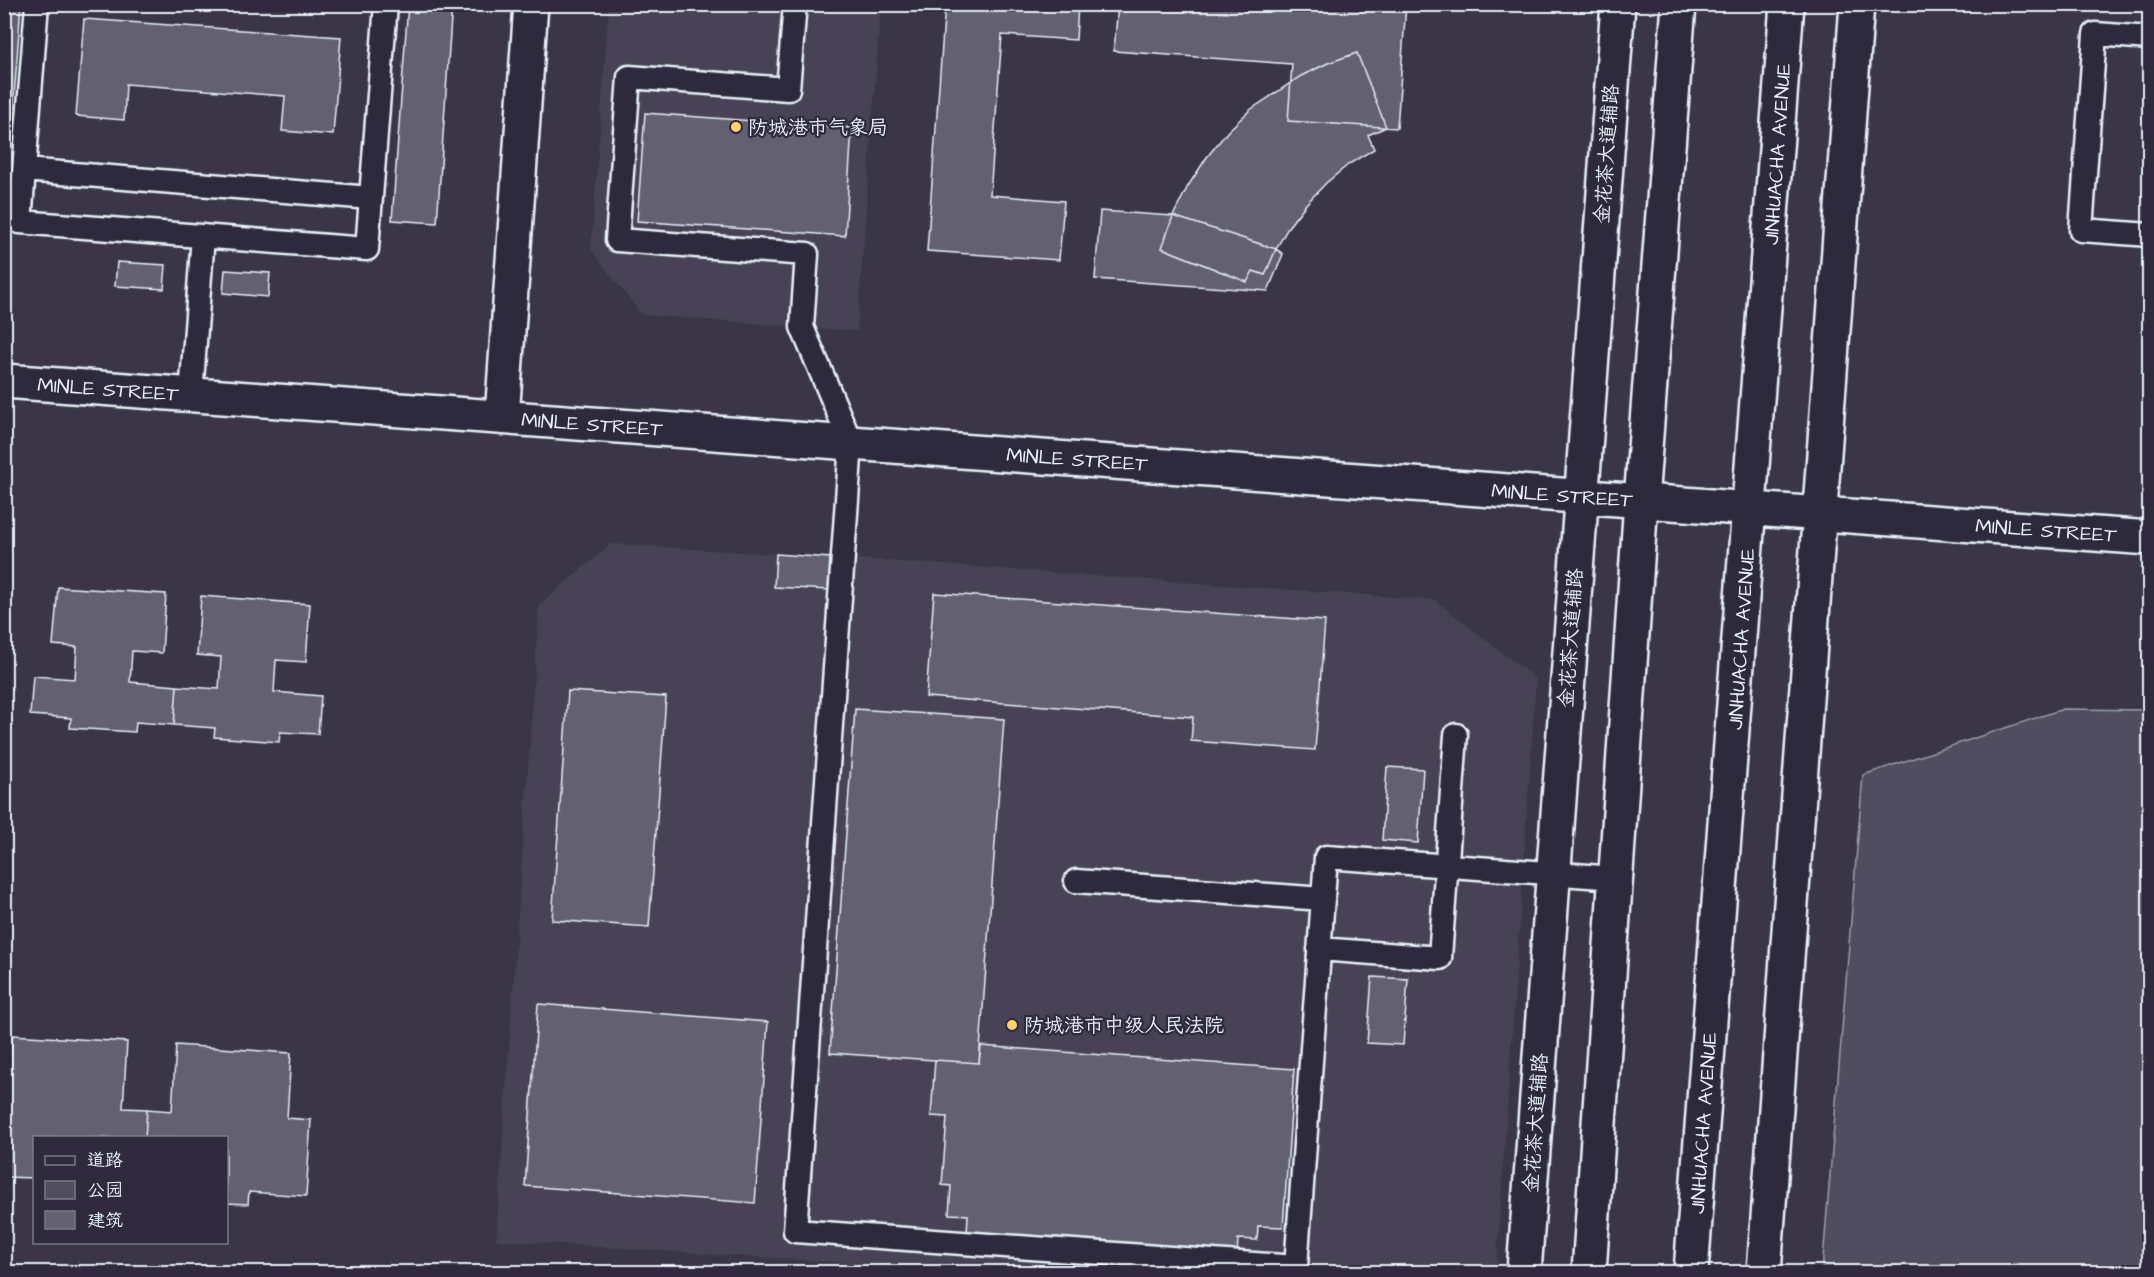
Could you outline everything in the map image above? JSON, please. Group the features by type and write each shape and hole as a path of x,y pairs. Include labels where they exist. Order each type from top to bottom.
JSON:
{"main road":[{"path":"502,417 531,4"},
{"name":"金花茶大道辅路","path":"1524,1272 1618,4"},
{"path":"1589,1272 1641,501 1679,4"},
{"name":"JINHUACHA AVENUE","path":"1691,1272 1787,4"},
{"path":"1764,1272 1857,4"},
{"name":"MINLE STREET","path":"4,381 2150,538"}],"lane":[{"path":"37,4 15,144 24,170 20,222 367,249 386,4"},
{"path":"795,4 788,89 629,77 617,240 807,254 802,327 851,443 795,1231 1296,1267 1326,857 1616,878"},
{"path":"2150,38 2095,34 2081,230 2150,235"},
{"path":"24,170 371,198"},
{"path":"190,395 203,236"},
{"path":"1319,949 1440,958 1456,735"},
{"path":"1076,881 1323,898"}],"shaded area":[{"name":"防城港市气象局","path":"609,5 881,5 857,331 642,315 591,250"},
{"name":"防城港市中级人民法院","path":"611,544 873,560 1435,600 1536,679 1496,1272 984,1272 496,1240 539,605"}],"green space":[{"path":"2063,709 2149,710 2149,1272 1822,1272 1863,775"}],"building":[{"path":"4,4 21,4 12,125 4,124"},
{"path":"408,4 452,4 437,223 392,220"},
{"path":"945,4 1078,4 1076,40 1002,35 990,195 1064,201 1059,260 927,251"},
{"path":"1118,4 1406,4 1397,128 1288,121 1292,64 1114,51"},
{"path":"84,19 341,37 333,135 282,131 285,96 126,84 124,120 76,116"},
{"path":"1357,53 1386,127 1368,135 1374,149 1349,164 1306,204 1289,226 1265,275 1253,271 1247,282 1162,248 1173,216 1188,186 1228,131 1250,110 1301,76"},
{"path":"645,113 852,128 845,236 637,221"},
{"path":"1100,211 1173,216 1276,249 1283,254 1268,291 1095,279"},
{"path":"117,262 166,265 164,289 115,286"},
{"path":"225,270 270,273 268,297 223,293"},
{"path":"776,554 831,558 829,590 774,587"},
{"path":"58,587 166,594 162,653 132,651 130,682 177,686 174,725 136,722 135,732 70,728 71,718 30,715 33,676 75,679 77,647 53,645"},
{"path":"934,593 1325,621 1315,750 1191,741 1193,717 926,697"},
{"path":"201,596 310,604 306,662 276,660 274,692 321,696 318,734 280,732 279,742 214,737 215,728 174,725 177,686 219,689 221,657 197,655"},
{"path":"568,691 666,697 649,927 552,920"},
{"path":"855,709 1004,719 979,1063 830,1053"},
{"path":"1387,767 1423,769 1418,843 1382,840"},
{"path":"1372,977 1408,979 1403,1045 1367,1043"},
{"path":"538,1004 768,1022 755,1203 525,1186"},
{"path":"12,1035 127,1042 123,1108 147,1109 145,1136 33,1136 33,1178 4,1177 4,1100 8,1101"},
{"path":"176,1045 291,1053 287,1118 311,1120 306,1196 249,1192 248,1204 228,1203 228,1136 145,1136 147,1109 172,1111"},
{"path":"981,1046 1294,1069 1283,1227 1258,1226 1257,1240 1238,1239 1237,1254 967,1234 968,1215 949,1214 951,1186 942,1185 947,1117 931,1116 935,1060 979,1063"}],"place":[{"name":"防城港市气象局","path":"736,127"},
{"name":"防城港市中级人民法院","path":"1012,1025"}]}
